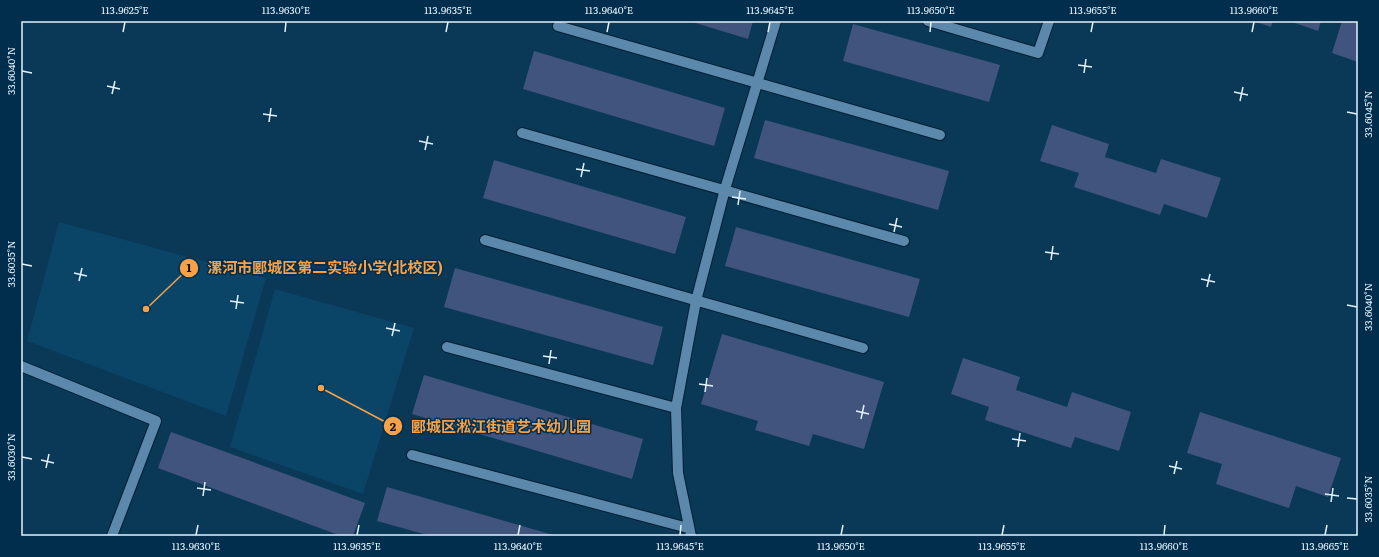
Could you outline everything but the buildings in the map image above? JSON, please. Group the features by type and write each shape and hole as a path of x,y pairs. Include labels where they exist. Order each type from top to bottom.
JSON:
{"street":[{"path":"412,455 689,532 678,473 676,408 696,301 725,190 776,21"},
{"path":"928,21 1038,53 1049,21"},
{"path":"558,26 940,135"},
{"path":"522,133 904,241"},
{"path":"485,240 863,348"},
{"path":"447,347 676,408"},
{"path":"21,366 156,421 112,536"}],"shaded area":[{"path":"59,222 266,278 226,416 27,341"},
{"path":"275,289 414,328 363,494 230,447"}],"place":[{"name":"漯河市郾城区第二实验小学(北校区)","path":"146,309"},
{"name":"郾城区淞江街道艺术幼儿园","path":"321,388"}]}
